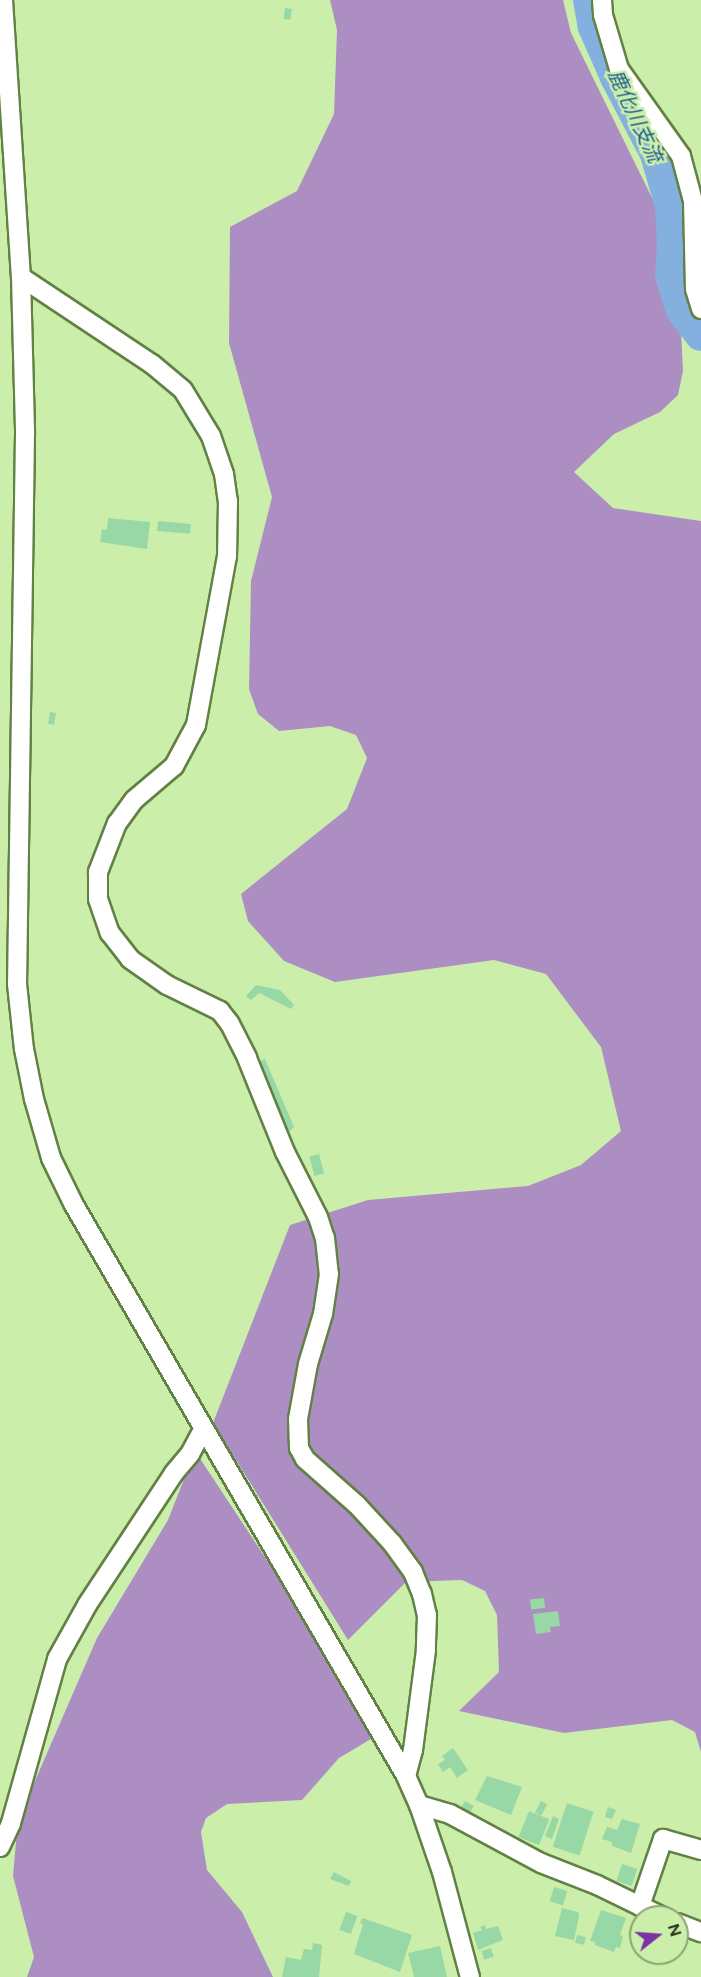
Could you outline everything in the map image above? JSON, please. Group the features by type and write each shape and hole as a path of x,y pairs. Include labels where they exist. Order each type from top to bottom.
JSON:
{"street":[{"path":"3,0 3,51 21,277 25,434 17,984 24,1049 41,1125 61,1181 203,1430 406,1776 419,1805 442,1872 470,1977"},
{"path":"602,0 603,15 619,69 681,156 693,201 695,289 701,309"},
{"path":"21,277 152,364 183,390 211,436 224,474 228,501 227,556 196,725 174,766 134,800 117,823 98,872 98,899 110,933 130,960 166,985 220,1011 230,1024 248,1058 285,1152 318,1217 325,1238 329,1274 323,1314 308,1364 298,1419 300,1449 305,1459 357,1505 380,1530 412,1572 422,1594 427,1615 426,1650 413,1750 406,1776"},
{"path":"0,1847 11,1823 57,1659 87,1605 174,1473 190,1454 203,1430"},
{"path":"419,1805 450,1814 541,1863 638,1905"},
{"path":"640,1905 663,1839 701,1850"}],"shaded area":[{"path":"330,0 563,0 571,33 656,206 679,291 683,371 678,395 660,412 614,434 574,472 613,508 701,521 701,1752 695,1732 672,1720 564,1733 459,1711 499,1672 497,1615 485,1591 462,1580 406,1582 348,1640 213,1423 290,1225 368,1200 528,1186 581,1165 621,1131 601,1047 546,974 494,960 335,982 284,961 248,921 241,894 347,809 367,758 356,735 330,726 279,731 258,714 249,689 251,581 272,497 229,343 230,227 297,191 334,114 337,30"},
{"path":"195,1451 381,1733 339,1758 302,1800 227,1804 206,1818 201,1832 207,1870 242,1912 273,1977 27,1977 34,1957 13,1876 18,1820 97,1638 168,1520"}],"building":[{"path":"285,8 292,9 290,20 283,19"},
{"path":"108,518 150,522 147,549 100,542 102,529 107,530"},
{"path":"158,521 191,524 190,534 157,531"},
{"path":"50,712 56,713 54,725 48,724"},
{"path":"256,985 280,990 294,1005 291,1009 259,993 251,1000 246,996"},
{"path":"265,1059 294,1127 285,1135 259,1067 258,1062"},
{"path":"319,1154 324,1173 315,1176 309,1157"},
{"path":"544,1598 545,1608 531,1609 530,1599"},
{"path":"558,1611 560,1626 550,1627 551,1632 536,1634 533,1614"},
{"path":"453,1748 468,1770 457,1778 450,1767 443,1772 438,1764 445,1760 442,1756"},
{"path":"487,1776 522,1787 511,1815 475,1800"},
{"path":"465,1801 474,1806 468,1815 460,1811"},
{"path":"541,1801 547,1804 541,1816 535,1813"},
{"path":"567,1803 594,1812 579,1855 553,1847"},
{"path":"608,1807 616,1810 612,1819 605,1817"},
{"path":"529,1811 549,1819 539,1845 519,1837"},
{"path":"553,1816 559,1819 552,1839 545,1836"},
{"path":"622,1819 640,1824 631,1853 612,1846 612,1842 602,1839 607,1827 617,1830"},
{"path":"622,1864 637,1869 632,1886 616,1881"},
{"path":"334,1872 351,1881 349,1886 330,1879"},
{"path":"554,1887 567,1891 563,1905 550,1901"},
{"path":"562,1908 578,1912 574,1940 555,1936"},
{"path":"601,1910 626,1918 620,1935 623,1936 620,1948 616,1947 614,1952 590,1941"},
{"path":"346,1912 357,1916 351,1934 340,1930"},
{"path":"362,1918 412,1935 400,1972 354,1954 363,1924 360,1923"},
{"path":"485,1925 486,1929 498,1926 503,1940 478,1950 473,1933 482,1930 480,1927"},
{"path":"577,1935 586,1937 584,1945 575,1943"},
{"path":"313,1943 322,1945 319,1977 282,1977 286,1957 301,1960 304,1949 312,1950"},
{"path":"440,1946 447,1977 414,1977 408,1953"},
{"path":"491,1948 494,1957 484,1960 481,1951"}],"waterway":[{"name":"鹿化川支流","path":"589,0 594,27 616,77 656,154 671,206 673,242 671,275 682,310 701,335"}]}
